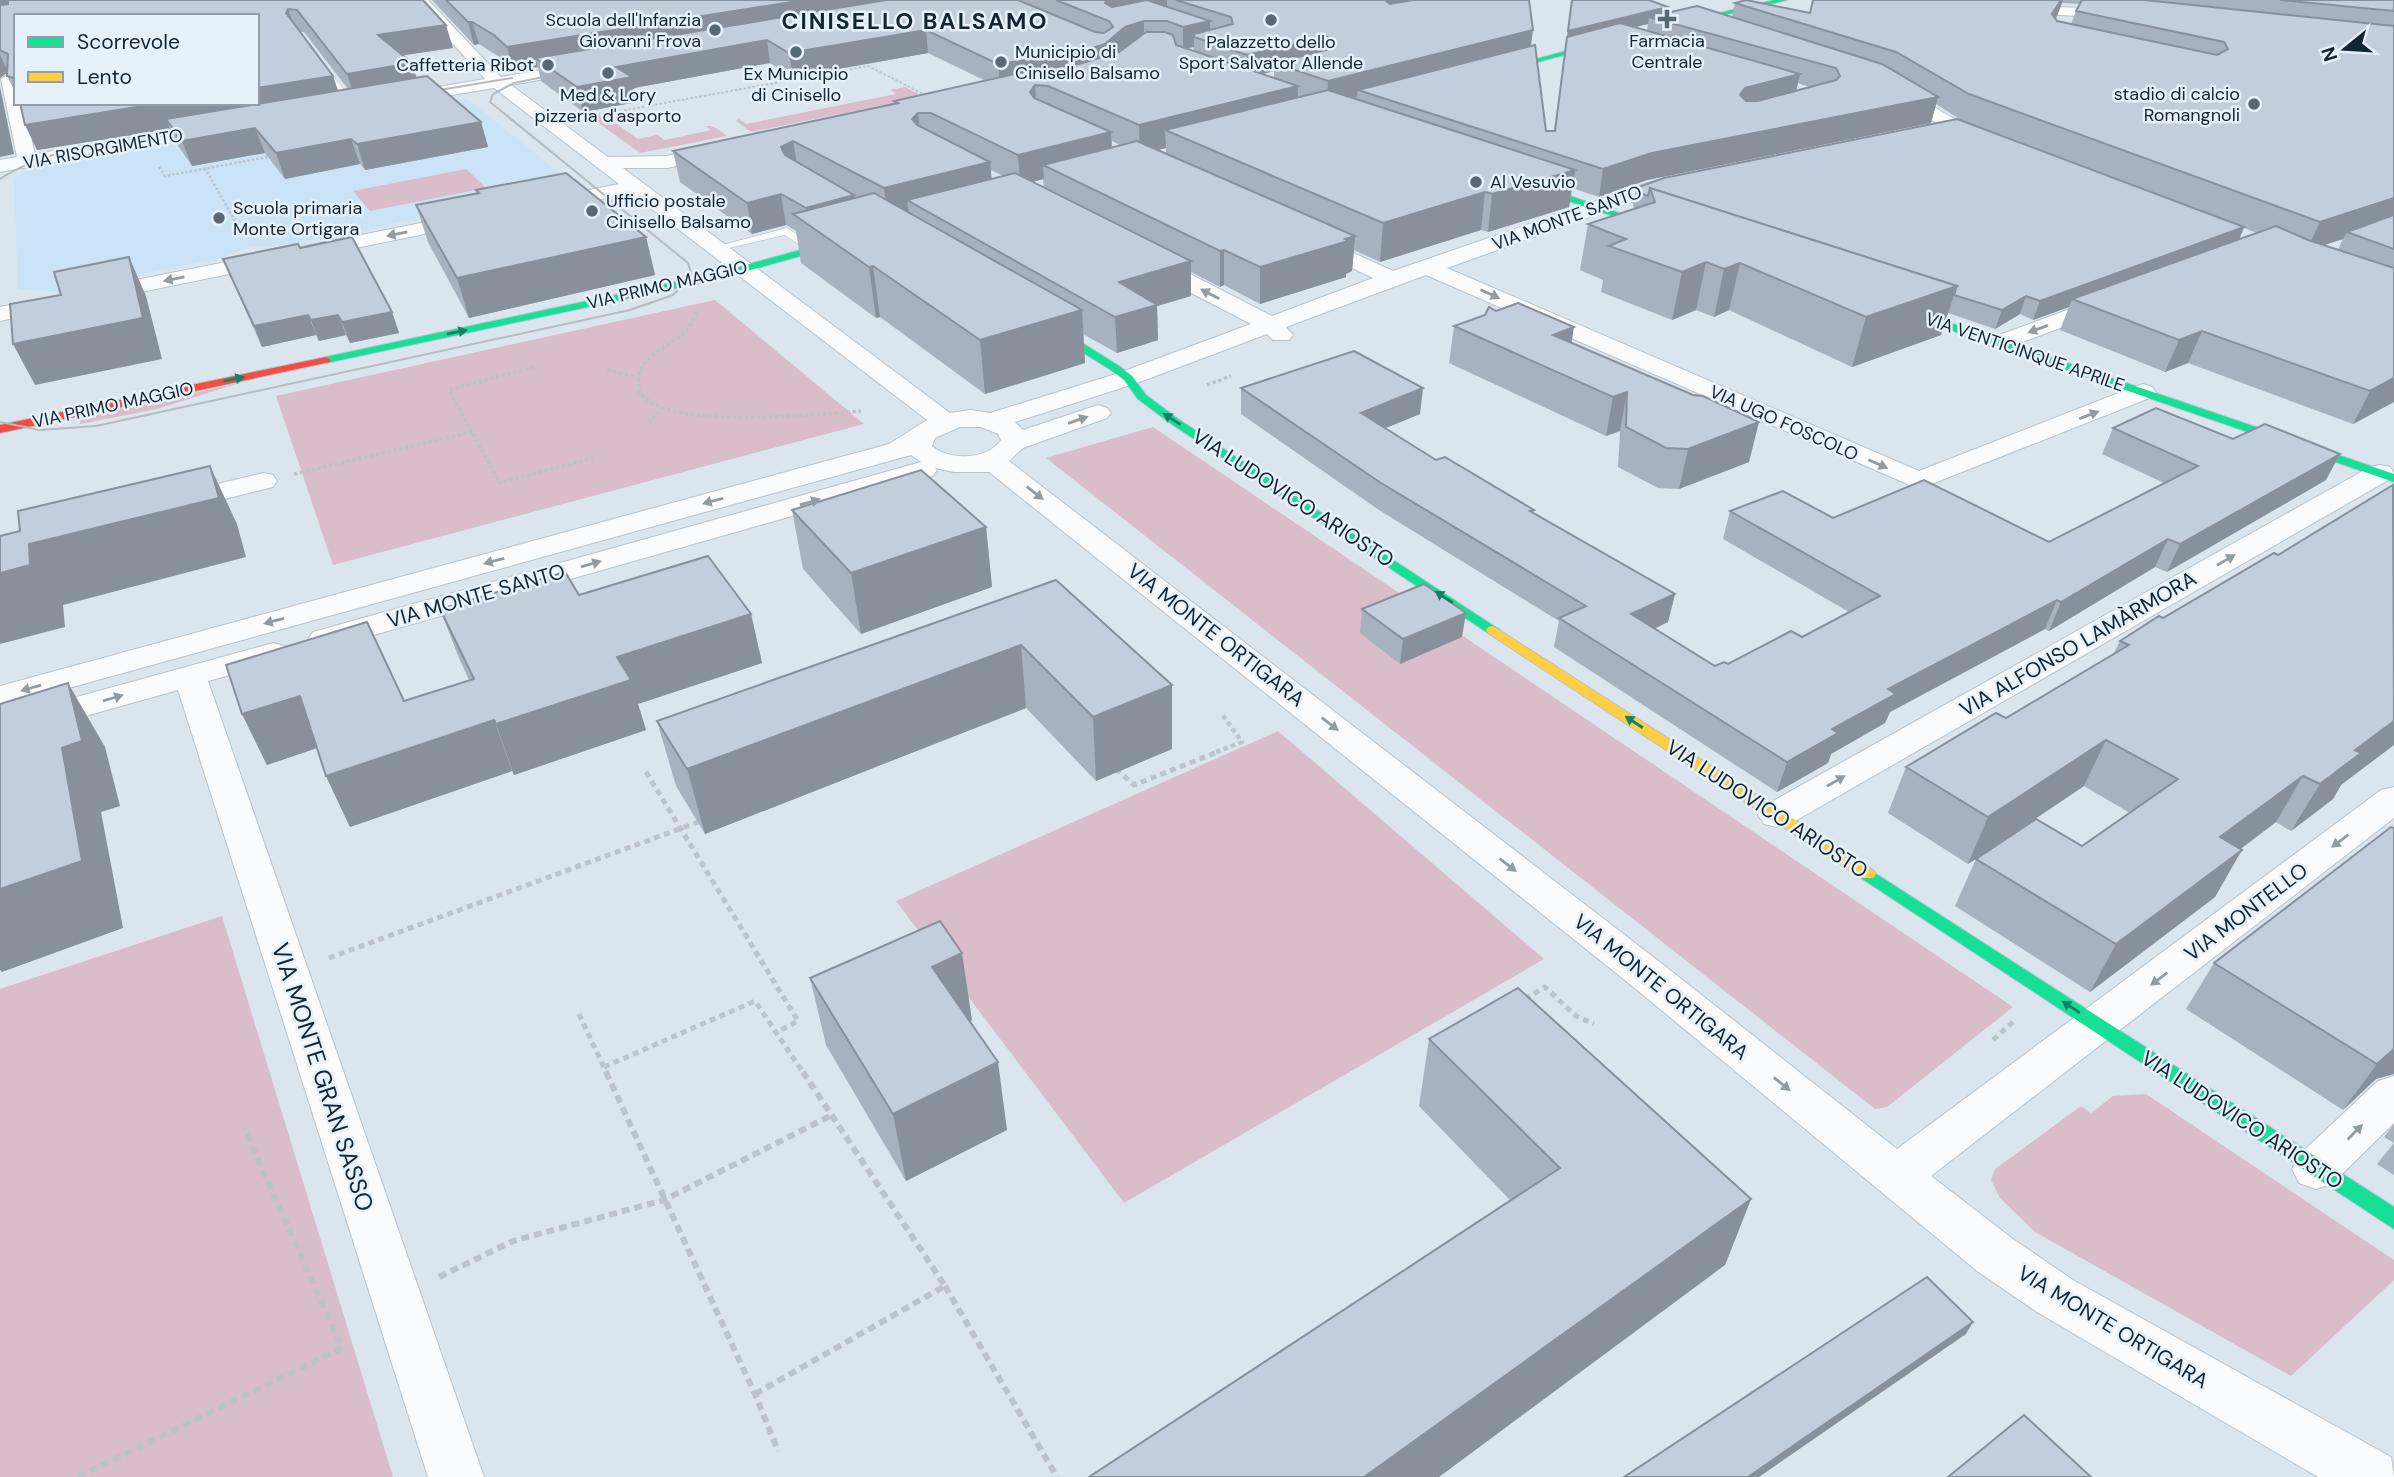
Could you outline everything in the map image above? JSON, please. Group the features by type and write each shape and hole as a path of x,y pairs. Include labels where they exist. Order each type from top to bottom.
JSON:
{"street":[{"path":"420,0 497,82 945,422"},
{"path":"1652,30 1784,0"},
{"path":"1918,0 1974,7 2072,10 2142,16"},
{"path":"2060,30 2072,10"},
{"path":"1665,11 1721,30"},
{"path":"1468,78 1624,39"},
{"path":"359,105 598,65"},
{"path":"7,83 8,113 27,161"},
{"path":"1878,83 1954,126 2007,147"},
{"name":"VIA RISORGIMENTO","path":"0,166 242,125"},
{"path":"1929,131 1954,126"},
{"path":"632,187 646,172 677,161 740,147"},
{"path":"604,163 677,161"},
{"path":"1510,178 1687,238"},
{"name":"VIA MONTE SANTO","path":"0,697 904,448 919,440 928,430 945,422 966,419 992,421 1224,366 1276,330 1392,279 1655,187 1694,179"},
{"path":"532,207 632,187"},
{"path":"0,314 491,215"},
{"path":"1292,232 1392,279"},
{"name":"VIA PRIMO MAGGIO","path":"0,429 743,269 868,235"},
{"path":"1124,249 1276,330"},
{"name":"VIA UGO FOSCOLO","path":"1427,267 1919,481 2143,392"},
{"path":"1999,343 2124,297"},
{"name":"VIA VENTICINQUE APRILE","path":"1880,303 2387,476"},
{"name":"VIA LUDOVICO ARIOSTO","path":"1025,313 1107,362 1135,387 1777,815 2394,1219"},
{"name":"VIA MONTE SANTO","path":"0,729 1001,455 1013,442 1135,387"},
{"path":"992,421 1010,430 1013,442"},
{"name":"VIA MONTE ORTIGARA","path":"919,440 919,448 926,455 964,463 996,465 1007,472 1646,974 1995,1255 2055,1296 2371,1477"},
{"name":"VIA ALFONSO LAMÀRMORA","path":"1777,815 2387,476"},
{"path":"145,510 276,478"},
{"name":"VIA MONTE GRAN SASSO","path":"190,676 456,1477"},
{"name":"VIA MONTELLO","path":"1896,1176 2046,1061 2098,1026 2394,799"},
{"path":"2316,1169 2394,1094"}],"lane":[{"path":"316,58 359,105"},
{"path":"716,248 787,231 813,249"}],"path":[{"path":"582,118 868,66 930,97"},
{"path":"159,166 165,176 277,155"},
{"path":"205,168 244,236"},
{"path":"696,310 696,316 687,331 643,366 637,377 637,388 641,397 662,409 727,416 807,416 861,411"},
{"path":"534,367 449,390 500,483 593,458"},
{"path":"607,370 637,377"},
{"path":"649,423 662,409"},
{"path":"276,478 472,432"},
{"path":"1110,763 1134,785 1242,742 1222,714"},
{"path":"646,772 798,1021 777,1032"},
{"path":"320,961 711,817"},
{"path":"1522,1001 1545,987 1576,1016 1594,1024"},
{"path":"604,1067 755,1001 945,1286 1057,1477"},
{"path":"579,1014 755,1394 778,1451"},
{"path":"432,1281 513,1241 664,1200 830,1116"},
{"path":"78,1477 342,1348 244,1128"},
{"path":"755,1394 945,1286"}],"shaded area":[{"path":"905,87 924,97 751,132 736,121 739,119 746,124 896,94 890,90"},
{"name":"Scuola primaria Monte Ortigara","path":"441,98 469,100 568,180 553,192 286,245 250,247 221,258 52,292 18,289 14,178 38,167"},
{"path":"604,115 638,139 657,135 665,140 711,130 706,126 715,127 727,136 640,153 592,118"},
{"path":"466,169 486,188 370,211 353,191"},
{"path":"715,300 864,424 333,565 276,396"},
{"path":"239,383 157,409 80,424 80,418"},
{"path":"1153,427 2013,1007 1887,1107 1875,1109 1046,458"},
{"path":"1278,731 1544,959 1124,1203 896,901"},
{"path":"222,916 393,1477 0,1477 0,989"},
{"path":"2146,1094 2394,1260 2394,1280 2291,1376 2035,1232 2000,1198 1991,1180 1995,1169 2081,1106 2091,1113 2113,1096"}],"building":[{"path":"8,0 423,0 446,25 378,35 412,63 347,74 297,10 288,9 286,13 333,76 259,88 259,14 14,14 14,78 7,76 8,54 0,50 0,5 8,4"},
{"path":"446,0 804,0 507,47 494,35 468,22"},
{"path":"886,0 1018,0 1095,32 1104,33 1113,27 1109,21 1056,0 1107,0 1105,3 1112,7 1147,0 1210,21 1183,27 1167,21 1144,21 1125,27 1105,44 1077,53 998,64 926,30 789,53 767,40 616,67 632,77 577,87 535,58"},
{"path":"1176,0 1385,0 1390,4 1413,0 1529,0 1533,30 1328,81 1274,63 1333,48 1336,44 1333,38 1325,36 1247,55 1194,37 1194,34 1233,24 1231,17"},
{"path":"1572,0 1649,0 1668,7 1568,31"},
{"path":"1746,0 1810,13 1813,0 2061,0 2052,14 2057,21 2217,55 2228,49 2224,42 2076,11 2082,0 2144,0 2394,26 2394,198 2320,222 1969,94 1896,52 1735,3"},
{"path":"2280,0 2394,0 2394,11"},
{"path":"1697,6 1882,64 1938,97 1652,153 1603,169 1358,90 1535,45 1546,131 1555,131 1567,37 1620,23 1800,74 1745,88 1740,95 1746,101 1758,101 1836,80 1840,76 1836,68 1649,17"},
{"path":"1146,32 1165,32 1173,35 1176,45 1298,86 1139,125 1048,86 1035,85 1030,92 1034,98 1111,132 1018,155 931,113 918,113 912,119 917,125 990,162 884,188 793,141 781,147 785,155 854,195 806,208 781,194 747,203 673,151 898,103 894,101 1024,72 1079,64 1119,52"},
{"path":"427,76 481,122 357,144 351,139 276,153 255,128 182,141 166,119"},
{"path":"1328,90 1575,170 1492,194 1485,192 1383,223 1165,130"},
{"path":"20,105 149,105 25,125"},
{"path":"1957,119 2244,227 2040,301 2026,296 2002,310 1954,295 1957,286 1650,188 1648,196 1637,192 1636,188 1664,178"},
{"path":"1137,141 1355,236 1345,239 1348,241 1260,267 1224,250 1220,251 1043,165"},
{"path":"566,173 646,237 457,278 416,205 479,193 476,190"},
{"path":"1015,173 1191,261 1119,282 1157,305 1115,317 907,200"},
{"path":"1650,188 1957,286 1866,317 1740,263 1724,269 1706,262 1682,272 1609,246 1626,239 1588,224 1655,202"},
{"path":"874,193 1082,310 980,340 793,214"},
{"path":"2394,215 2394,249 2347,232"},
{"path":"2276,226 2308,240 2394,268 2394,378 2370,391 2202,331 2179,340 2072,299"},
{"path":"352,237 392,312 342,322 338,315 311,320 308,315 254,326 223,259 298,244 300,248"},
{"path":"129,257 143,318 13,344 10,304 61,295 54,272"},
{"path":"1518,303 1574,327 1553,335 1693,395 1703,396 1759,422 1688,449 1666,448 1626,427 1627,392 1613,397 1454,326 1485,315 1489,307 1496,311"},
{"path":"1354,351 1423,388 1361,413 1436,460 1445,457 1534,510 1530,511 1675,594 1631,614 1715,666 1724,662 1728,664 1791,631 1802,637 1880,596 1730,511 1783,491 1833,518 1924,480 2049,542 2198,466 2113,428 2156,408 2233,439 2265,424 2340,454 2180,544 2168,539 2061,602 2057,600 1888,689 1896,694 1832,729 1838,733 1787,762 1559,618 1586,606 1381,483 1241,388"},
{"path":"210,466 219,498 29,544 30,565 0,573 0,536 20,531 18,511"},
{"path":"921,470 986,527 851,573 792,510"},
{"path":"2393,485 2394,721 2355,750 2361,753 2320,784 2303,776 2220,837 2242,850 2116,944 1976,859 2036,819 2082,846 2178,779 2106,740 1988,817 1906,767 1996,713 2006,718 2129,645 2120,641 2159,616 2163,618 2274,553 2278,555"},
{"path":"708,556 751,614 617,657 631,680 496,724 494,720 326,776 300,696 242,714 226,665 367,622 404,701 474,679 440,609 565,572 579,595"},
{"path":"1056,580 1172,685 1093,717 1021,645 687,769 657,721"},
{"path":"1424,584 1466,613 1403,639 1362,609"},
{"path":"68,683 82,741 62,748 82,861 0,889 0,704"},
{"path":"2391,827 2394,828 2394,1049 2377,1064 2214,963"},
{"path":"940,921 962,953 932,967 998,1062 893,1114 810,978"},
{"path":"1518,988 1751,1199 1364,1477 1089,1477 1560,1168 1429,1039"},
{"path":"1927,1277 1973,1322 1748,1477 1624,1477"},
{"path":"2024,1415 2091,1477 1948,1477"}],"tram line":[{"path":"0,422 40,430 96,426 630,310 673,295 692,276 688,263 490,102 493,94 514,83 558,74"},
{"path":"422,93 512,78"},
{"path":"0,179 21,167 68,151 191,132"}],"traffic: fast":[{"path":"1672,25 1784,0"},
{"path":"1486,74 1617,39"},
{"path":"1521,182 1666,231"},
{"path":"326,360 714,277 848,240"},
{"path":"1896,308 2394,478"},
{"path":"1038,320 1115,368 1128,378 1142,397 1174,421 1493,630"},
{"path":"1867,874 2394,1219"}],"traffic: slow":[{"path":"1493,630 1867,874"}],"traffic: jam":[{"path":"0,429 326,360"}],"place":[{"name":"Farmacia Centrale","path":"1667,19"},
{"name":"Palazzetto dello Sport Salvator Allende","path":"1271,20"},
{"name":"Scuola dell'Infanzia Giovanni Frova","path":"715,30"},
{"name":"Ex Municipio di Cinisello","path":"796,52"},
{"name":"Municipio di Cinisello Balsamo","path":"1001,62"},
{"name":"Caffetteria Ribot","path":"548,65"},
{"name":"Med & Lory pizzeria d'asporto","path":"608,73"},
{"name":"stadio di calcio Romangnoli","path":"2254,104"},
{"name":"Al Vesuvio","path":"1476,182"},
{"name":"Ufficio postale Cinisello Balsamo","path":"592,211"},
{"name":"Scuola primaria Monte Ortigara","path":"219,218"}],"district":[{"name":"CINISELLO BALSAMO","path":"915,21"}]}
